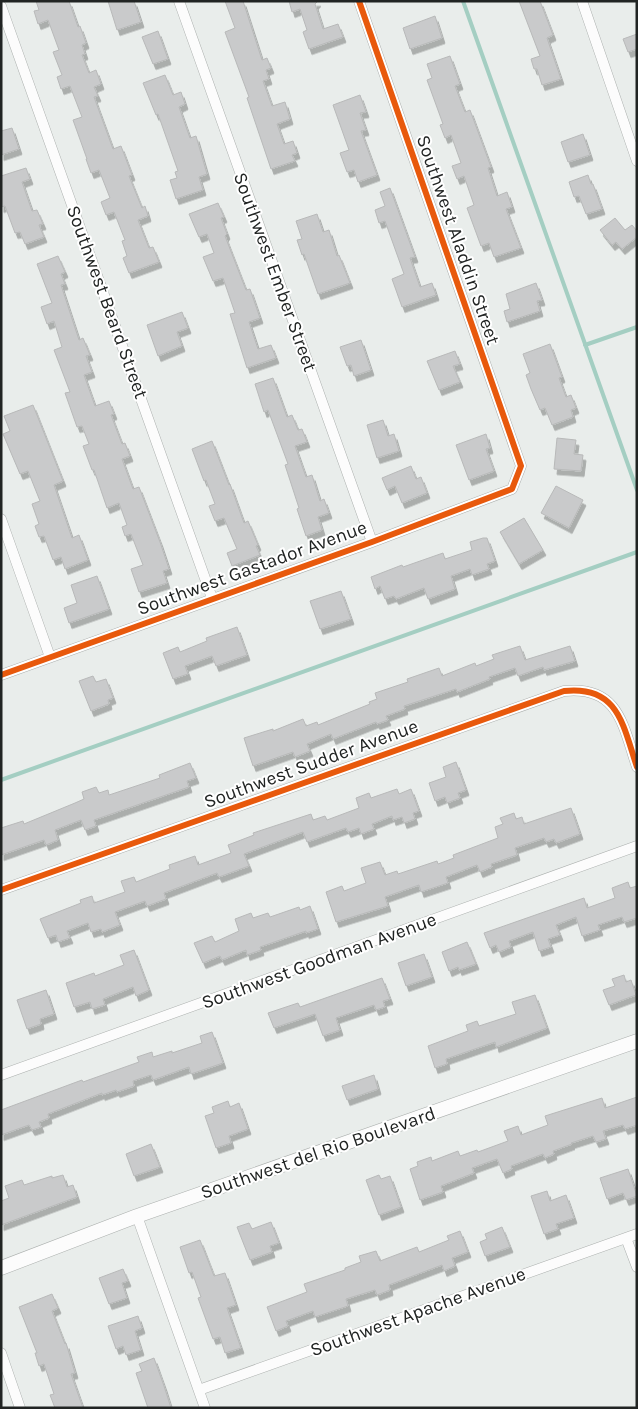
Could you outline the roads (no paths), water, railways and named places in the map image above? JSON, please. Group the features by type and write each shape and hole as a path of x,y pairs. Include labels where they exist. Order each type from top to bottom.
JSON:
{"street":[{"name":"Southwest Ember Street","path":"179,1 372,542"},
{"name":"Southwest Aladdin Street","path":"359,1 521,466 512,489"},
{"path":"582,1 637,161"},
{"name":"Southwest Beard Street","path":"1,6 212,598"},
{"name":"Southwest Gastador Avenue","path":"1,674 372,542 512,489"},
{"path":"1,519 50,657"},
{"name":"Southwest Sudder Avenue","path":"1,890 564,690 586,690 608,701 621,721 637,767"},
{"name":"Southwest Goodman Avenue","path":"1,1075 637,846"},
{"name":"Southwest del Rio Boulevard","path":"1,1268 136,1216 637,1041"},
{"path":"136,1216 205,1408"},
{"name":"Southwest Apache Avenue","path":"199,1390 637,1234"},
{"path":"626,1238 637,1267"},
{"path":"1,1354 20,1408"}],"waterway":[{"path":"463,1 637,490"},
{"path":"585,345 637,327"},
{"path":"1,780 637,552"}]}
